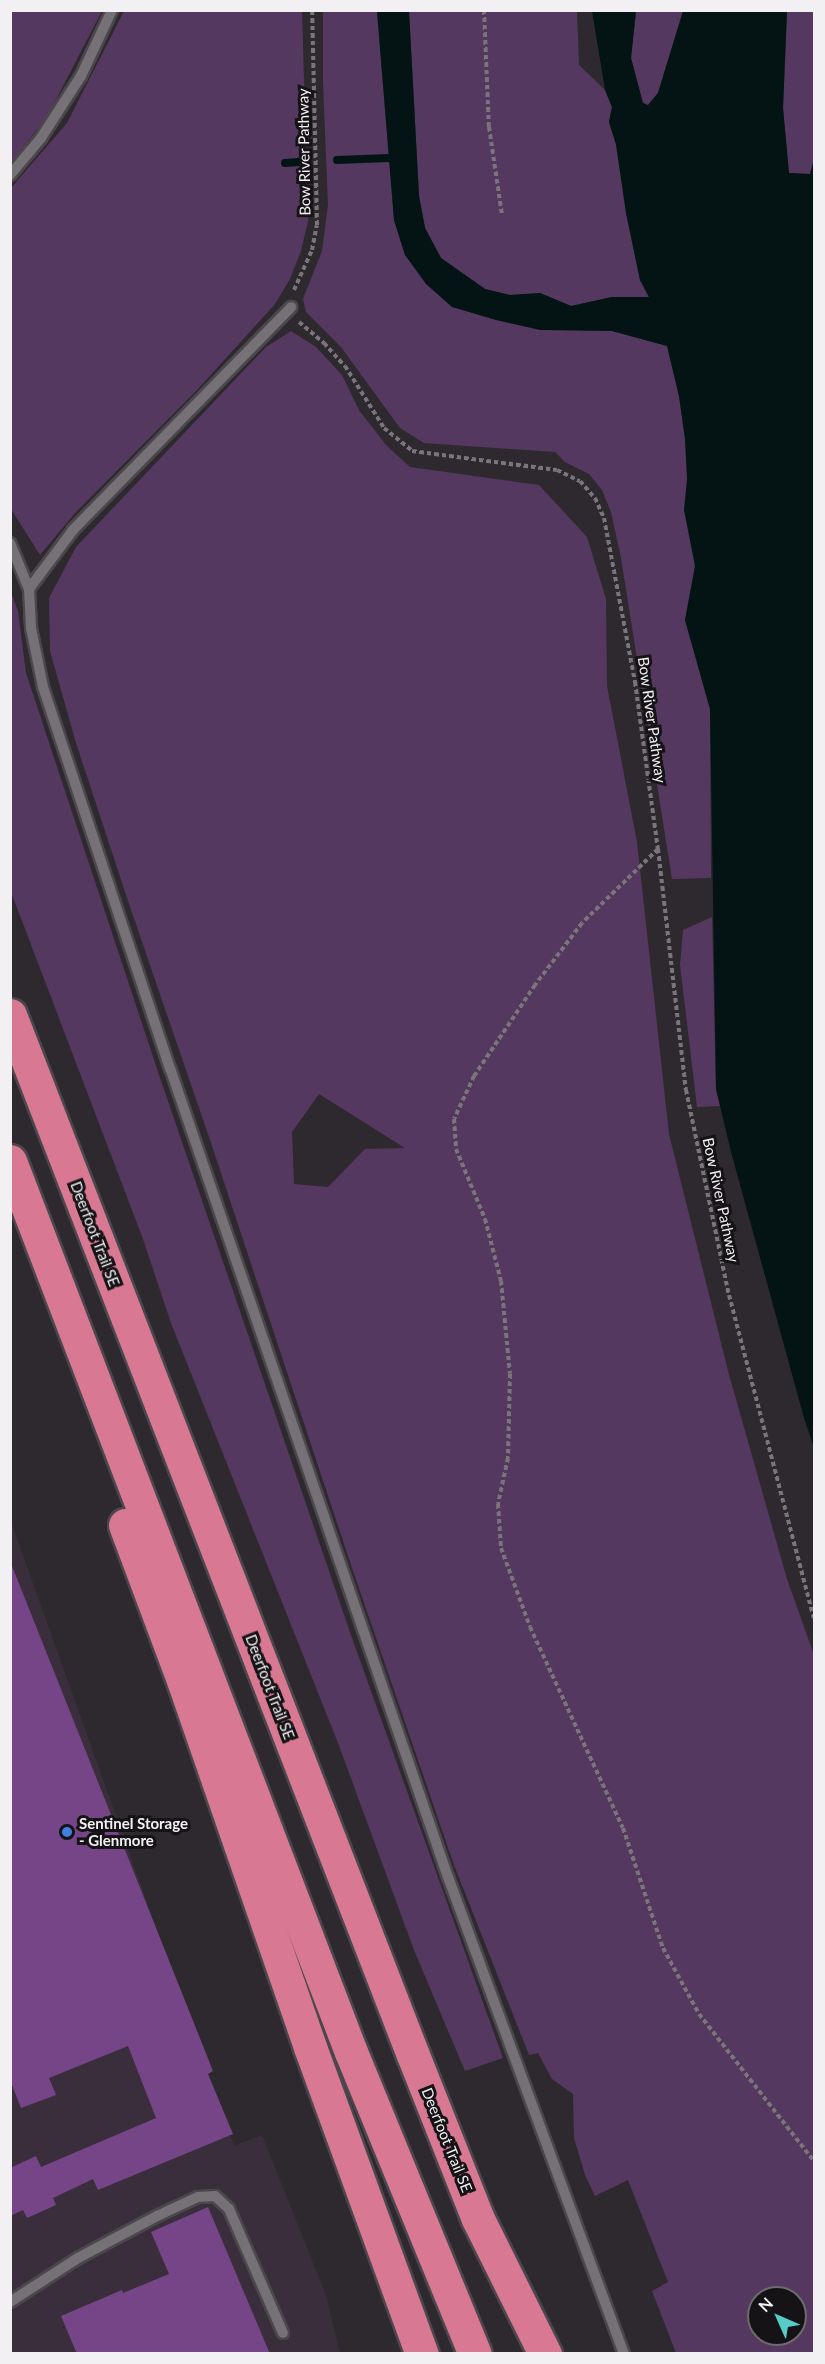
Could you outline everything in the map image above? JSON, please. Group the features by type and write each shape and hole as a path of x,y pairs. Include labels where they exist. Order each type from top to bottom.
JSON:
{"highway":[{"name":"Deerfoot Trail SE","path":"10,1014 478,2219 545,2354"},
{"path":"10,1161 351,2052 475,2354"},
{"path":"10,1214 184,1683 310,2047 422,2354"}],"lane":[{"path":"10,175 41,138 81,76 112,10"},
{"path":"29,589 74,530 291,307"},
{"path":"10,543 29,589 31,628 43,687 105,875 448,1877 624,2354"},
{"path":"10,2302 78,2258 127,2232 198,2197 215,2196 229,2209 283,2333"}],"path":[{"name":"Bow River Pathway","path":"312,10 317,225 312,250 293,293 291,307 295,319 324,343 345,366 384,428 412,451 557,470 580,482 595,498 604,518 635,682 658,849 686,1090 729,1295 814,1618"},
{"path":"484,10 489,127 502,215"},
{"path":"658,849 582,923 535,985 474,1076 454,1119 456,1149 485,1218 501,1281 510,1374 508,1458 498,1504 501,1548 530,1627 623,1828 663,1948 699,2014 814,2161"}],"shaded area":[{"path":"11,10 102,11 48,115 11,163"},
{"path":"124,11 302,11 308,221 301,251 290,279 275,304 197,390 75,513 40,555 11,509 11,188 67,123"},
{"path":"323,11 377,11 394,220 405,255 579,330 612,331 667,346 679,396 685,439 695,566 685,620 710,709 711,878 672,879 621,558 611,512 602,490 589,474 565,462 555,452 424,443 400,428 341,347 306,312 303,299 322,251 328,205 323,82"},
{"path":"377,11 409,11 419,196 425,228 441,258 485,289 510,295 540,293 571,306 612,297 649,297 640,280 626,213 616,145 609,122 612,107 605,90 592,11 636,11 631,58 643,103 648,105 658,93 683,11 787,11 783,108 789,173 810,174 814,159 814,1448 731,1152 716,1089 710,709 685,620 695,566 684,510 687,479 685,439 679,396 667,346 612,331 540,330 496,320 452,307 426,284 405,255 394,220"},
{"path":"409,11 577,11 579,65 605,90 612,107 609,122 617,145 626,213 640,280 649,298 612,297 571,306 540,293 510,295 485,289 441,258 425,228 419,196"},
{"path":"636,11 683,11 658,93 648,105 643,104 631,58"},
{"path":"787,11 814,11 814,159 810,174 789,173 783,108"},
{"path":"291,331 316,347 342,375 359,410 386,445 410,467 539,485 587,537 606,599 607,686 637,842 669,1134 728,1371 787,1579 814,1655 814,2353 676,2353 652,2291 668,2282 628,2180 595,2196 585,2175 574,2138 573,2094 552,2079 538,2053 529,2055 454,1865 351,1565 76,743 50,651 49,598 76,547 266,347","holes":["319,1094 405,1148 365,1149 328,1187 294,1184 292,1132"]},
{"path":"10,590 18,611 26,673 159,1075 353,1641 503,2058 465,2071 414,1950 338,1743 171,1323 143,1239 11,892"},
{"path":"712,917 716,1089 720,1106 697,1107 680,965 683,930"},
{"name":"Sentinel Storage - Glenmore","path":"10,1519 234,2146 262,2135 326,2295 340,2353 11,2353"}],"building":[{"name":"Sentinel Storage - Glenmore","path":"10,1561 213,2071 208,2074 233,2134 98,2190 93,2179 53,2198 56,2205 27,2218 23,2210 10,2216 10,2168 36,2156 41,2167 156,2118 128,2046 49,2078 56,2095 21,2108 10,2080"},
{"path":"208,2207 270,2354 77,2354 61,2316 122,2290 123,2293 169,2274 151,2232"}],"waterway":[{"path":"337,160 389,158"},
{"path":"285,163 299,162"}],"place":[{"name":"Sentinel Storage - Glenmore","path":"67,1832"}]}
